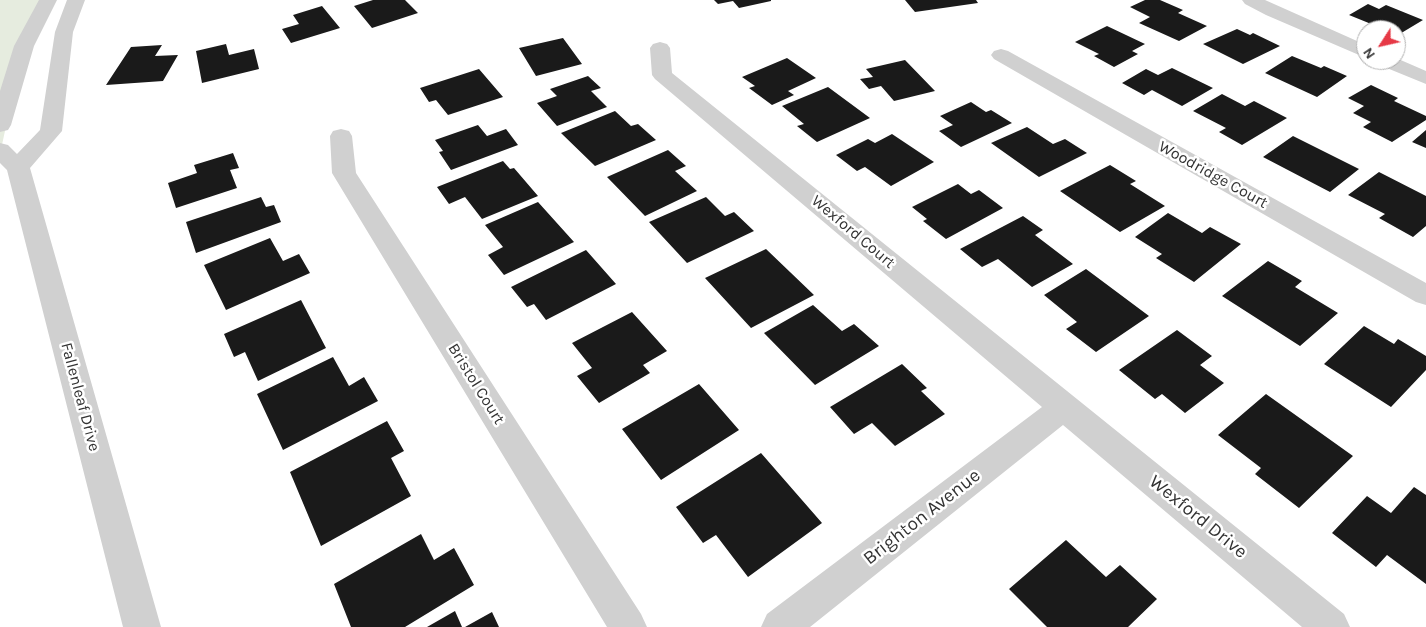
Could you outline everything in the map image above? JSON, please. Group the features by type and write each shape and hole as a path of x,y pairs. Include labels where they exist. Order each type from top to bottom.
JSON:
{"street":[{"path":"0,125 24,46 48,0"},
{"name":"Fallenleaf Drive","path":"76,0 64,32 51,131 9,159 142,627"},
{"path":"1251,0 1356,48"},
{"name":"Wexford Court","path":"660,48 662,75 1064,407"},
{"name":"Woodridge Court","path":"1001,55 1426,294"},
{"path":"1406,69 1426,78"},
{"name":"Bristol Court","path":"341,136 344,173 628,627"},
{"name":"Brighton Avenue","path":"780,627 1064,407"},
{"name":"Wexford Drive","path":"1064,407 1331,627"}],"shaded area":[{"path":"0,0 44,0 26,34 0,154"}],"building":[{"path":"373,0 405,0 418,13 372,28 354,6"},
{"path":"714,0 771,1 739,8 733,1 718,4"},
{"path":"905,0 976,0 978,3 915,12"},
{"path":"1145,0 1160,0 1183,10 1178,13 1207,26 1179,41 1139,23 1150,17 1130,7"},
{"path":"1368,4 1379,9 1386,5 1423,20 1406,30 1406,20 1361,20 1349,15"},
{"path":"322,6 340,28 291,43 282,29 299,24 293,15"},
{"path":"1107,26 1145,44 1132,51 1138,54 1114,67 1094,56 1099,54 1075,42"},
{"path":"1237,29 1250,35 1253,33 1280,46 1243,64 1203,44"},
{"path":"563,38 582,64 536,76 519,48"},
{"path":"226,44 229,55 254,49 259,69 202,83 196,51"},
{"path":"162,45 155,56 178,55 163,81 106,85 131,47"},
{"path":"1292,56 1321,68 1324,66 1347,76 1317,97 1265,73"},
{"path":"787,58 816,78 788,91 794,95 772,105 749,88 755,86 742,77"},
{"path":"905,60 935,91 894,101 881,86 869,89 860,79 873,77 866,69"},
{"path":"1172,68 1213,88 1182,106 1152,90 1144,95 1122,83 1146,69 1158,75"},
{"path":"479,69 503,97 448,115 436,100 429,102 420,88"},
{"path":"588,76 601,88 591,91 607,107 557,126 537,103 557,96 550,89"},
{"path":"1371,85 1398,98 1394,101 1426,116 1426,120 1392,142 1363,127 1371,122 1353,113 1364,106 1348,98"},
{"path":"828,87 870,118 817,142 797,126 804,124 782,106"},
{"path":"1222,94 1245,106 1254,101 1287,118 1242,145 1219,132 1226,128 1193,111"},
{"path":"971,102 986,112 991,110 1012,123 961,147 939,131 953,125 940,116"},
{"path":"615,111 631,126 638,124 656,140 595,166 561,133"},
{"path":"478,125 487,136 506,129 518,145 451,170 439,152 443,151 435,140"},
{"path":"1027,127 1053,144 1065,139 1087,153 1039,177 991,143"},
{"path":"1426,130 1426,148 1412,142"},
{"path":"892,134 934,162 891,186 865,167 857,171 836,155 868,139 875,143"},
{"path":"1293,136 1359,169 1330,192 1263,157"},
{"path":"668,150 686,166 675,171 697,191 645,216 607,177"},
{"path":"233,153 239,168 230,170 237,188 176,208 168,183 197,173 194,165"},
{"path":"503,161 510,169 514,168 538,196 482,219 465,197 449,204 437,187"},
{"path":"1110,165 1136,181 1130,184 1165,206 1120,232 1060,191"},
{"path":"1379,172 1426,196 1426,226 1413,237 1379,218 1385,214 1348,195"},
{"path":"958,184 971,194 979,190 1003,208 946,239 923,221 927,219 912,207"},
{"path":"261,197 266,207 274,205 281,222 196,253 186,222"},
{"path":"706,197 725,216 734,212 754,231 687,263 649,222"},
{"path":"538,202 574,242 504,275 488,255 503,247 485,225"},
{"path":"1168,213 1202,233 1210,227 1241,244 1194,282 1156,258 1162,254 1135,237"},
{"path":"1023,216 1043,230 1035,235 1073,264 1032,287 998,259 982,267 960,249"},
{"path":"270,238 283,261 299,254 310,273 226,310 204,265"},
{"path":"766,249 814,295 751,328 705,278"},
{"path":"586,250 616,284 546,320 534,304 527,307 511,287"},
{"path":"1268,261 1302,281 1295,287 1338,313 1300,346 1222,296"},
{"path":"1086,269 1149,316 1096,352 1066,329 1077,322 1044,295"},
{"path":"301,300 326,348 258,381 245,352 234,357 224,334"},
{"path":"813,305 842,331 854,324 879,346 815,385 764,333"},
{"path":"632,312 667,351 643,365 650,373 599,403 577,376 592,368 572,343"},
{"path":"1364,326 1394,344 1398,339 1426,356 1426,370 1391,407 1324,364"},
{"path":"1177,330 1212,356 1200,365 1224,383 1185,413 1162,394 1155,399 1119,370"},
{"path":"333,357 349,386 364,377 378,401 283,450 257,394"},
{"path":"902,364 927,388 921,391 945,414 895,446 872,423 854,434 830,407"},
{"path":"699,384 739,430 661,480 622,429"},
{"path":"1266,394 1353,456 1299,508 1255,474 1261,468 1218,435"},
{"path":"387,421 404,451 391,458 411,496 321,546 290,472"},
{"path":"761,453 822,523 748,577 716,535 703,543 676,507"},
{"path":"1414,487 1426,495 1426,584 1387,555 1376,567 1332,533 1367,496 1391,513"},
{"path":"421,534 434,560 454,548 474,585 405,627 351,627 334,584"},
{"path":"1066,540 1106,577 1120,565 1157,599 1128,627 1047,627 1009,589"},
{"path":"455,611 462,627 427,627"},
{"path":"492,612 499,627 465,627"}]}
